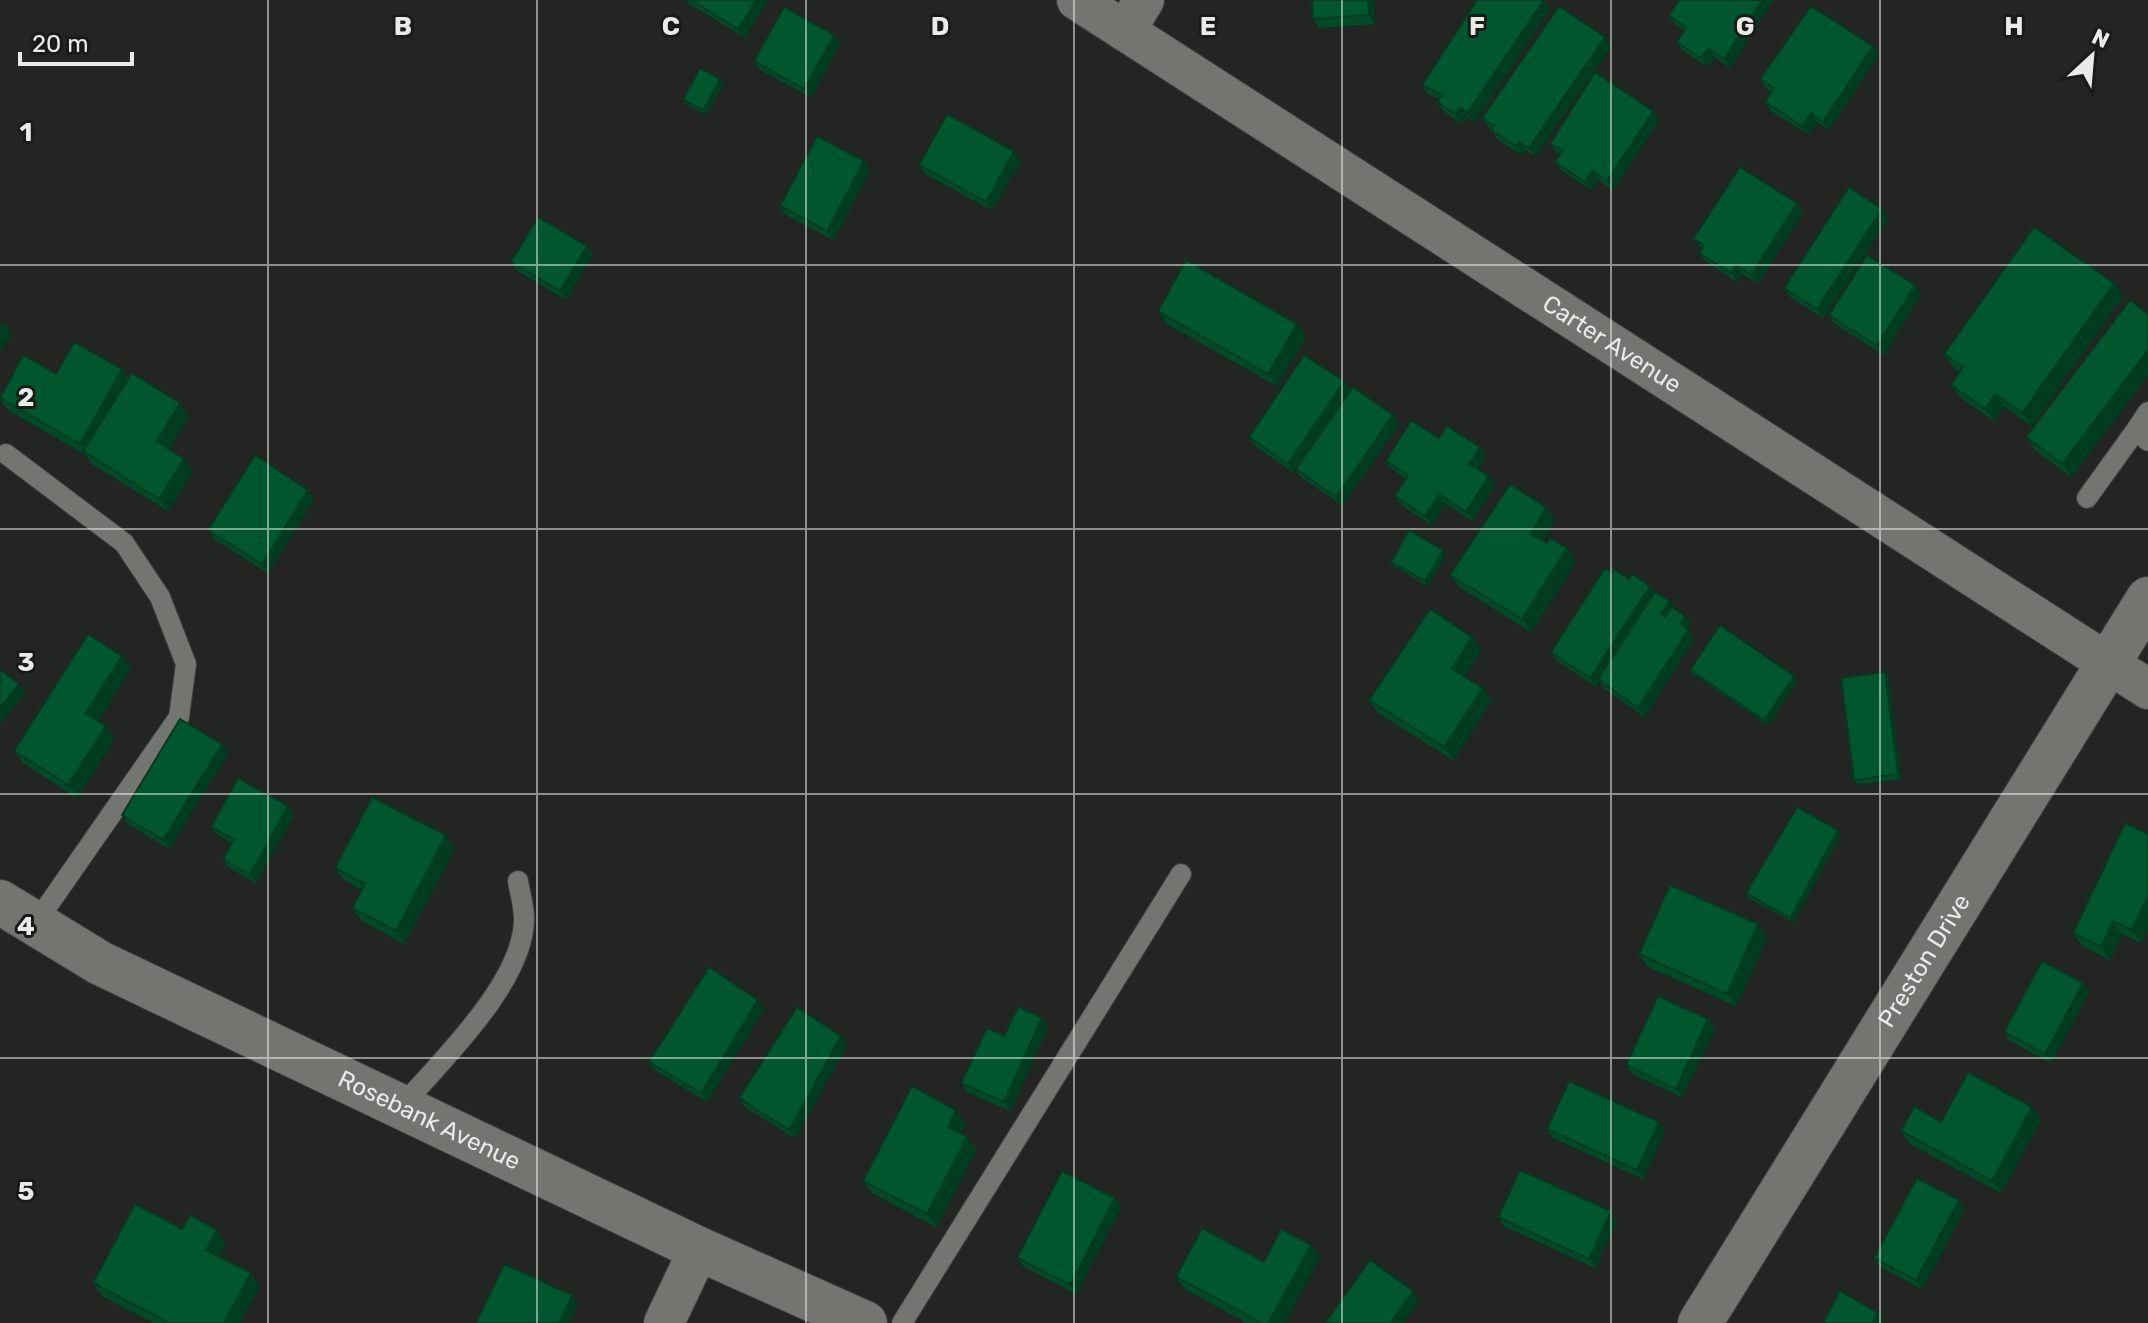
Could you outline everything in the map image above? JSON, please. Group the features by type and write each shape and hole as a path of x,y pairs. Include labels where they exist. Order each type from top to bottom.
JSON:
{"street":[{"name":"Carter Avenue","path":"1077,0 1135,16 2148,689"},
{"name":"Preston Drive","path":"1700,1323 2148,599"},
{"name":"Rosebank Avenue","path":"17,913 100,963 699,1249 865,1323"},
{"path":"664,1323 699,1249"}],"lane":[{"path":"2087,498 2142,436 2148,412"},
{"path":"6,454 124,543 160,597 186,664 179,717 17,913"},
{"path":"902,1323 1181,874"},
{"path":"401,1107 493,1000 513,962 524,920 518,881"}],"building":[{"path":"691,0 756,0 738,29"},
{"path":"1312,0 1368,0 1369,15 1313,19"},
{"path":"1477,0 1544,0 1467,113 1461,108 1455,114 1437,102 1442,95 1422,85"},
{"path":"1679,0 1762,0 1724,59 1709,48 1701,58 1677,42 1686,27 1669,16"},
{"path":"1559,6 1605,37 1529,148 1519,142 1516,146 1492,131 1494,126 1482,118"},
{"path":"1811,6 1873,46 1823,122 1811,113 1802,126 1765,102 1774,88 1760,79"},
{"path":"784,7 834,35 804,89 754,61"},
{"path":"700,68 720,79 703,110 683,100"},
{"path":"1595,72 1653,111 1607,181 1592,171 1585,182 1555,162 1563,150 1550,144"},
{"path":"947,114 1014,151 986,202 919,165"},
{"path":"817,136 864,161 827,231 780,206"},
{"path":"1740,167 1797,203 1751,275 1736,265 1731,273 1699,253 1704,245 1693,239"},
{"path":"1849,187 1882,209 1817,309 1784,288"},
{"path":"538,217 587,246 560,291 511,262"},
{"path":"2034,227 2114,283 2022,413 1995,394 1985,409 1951,385 1963,367 1944,354"},
{"path":"1867,255 1915,285 1877,346 1829,315"},
{"path":"1186,260 1297,324 1268,374 1158,311"},
{"path":"2130,300 2148,314 2148,350 2062,464 2026,437"},
{"path":"74,342 122,369 80,444 0,398 23,355 56,374"},
{"path":"1304,355 1344,381 1288,464 1249,437"},
{"path":"132,373 180,403 157,441 184,459 159,499 83,451"},
{"path":"1353,387 1393,415 1336,497 1296,469"},
{"path":"1411,420 1439,438 1447,426 1480,447 1469,464 1489,476 1466,512 1439,494 1425,516 1395,496 1408,475 1386,461"},
{"path":"255,455 308,490 262,564 208,530"},
{"path":"1510,484 1546,507 1531,534 1547,543 1550,538 1567,548 1522,619 1450,575"},
{"path":"1409,530 1443,550 1425,581 1391,562"},
{"path":"1605,568 1612,573 1614,569 1629,579 1632,574 1650,586 1590,678 1551,652"},
{"path":"1655,592 1670,601 1661,614 1665,617 1672,607 1685,616 1680,623 1688,630 1638,708 1598,679"},
{"path":"1430,609 1472,637 1452,669 1483,688 1444,747 1369,700"},
{"path":"1720,625 1794,676 1764,720 1690,670"},
{"path":"88,634 122,656 86,713 106,726 68,785 14,751"},
{"path":"0,669 19,684 0,708"},
{"path":"1885,672 1898,774 1854,780 1841,678"},
{"path":"180,719 222,744 163,840 122,815"},
{"path":"238,778 288,806 250,875 223,859 234,839 211,827"},
{"path":"372,797 446,835 396,931 352,908 365,884 335,868"},
{"path":"1797,807 1838,830 1790,918 1746,893"},
{"path":"2125,823 2148,834 2148,896 2132,930 2113,921 2101,947 2073,933"},
{"path":"1670,885 1758,924 1727,994 1639,954"},
{"path":"2042,961 2083,983 2045,1054 2004,1032"},
{"path":"709,967 758,1000 701,1093 649,1062"},
{"path":"1658,996 1708,1019 1676,1089 1626,1065"},
{"path":"797,1007 841,1036 789,1130 739,1098"},
{"path":"1018,1007 1042,1018 1004,1102 961,1083 987,1028 1004,1036"},
{"path":"1968,1072 2032,1107 1992,1181 1901,1131 1914,1106 1941,1122"},
{"path":"1569,1081 1659,1122 1637,1170 1547,1129"},
{"path":"912,1086 956,1110 948,1127 967,1137 927,1214 863,1181"},
{"path":"1520,1170 1611,1211 1589,1259 1498,1217"},
{"path":"1062,1171 1115,1198 1070,1285 1017,1258"},
{"path":"1917,1178 1959,1200 1916,1280 1874,1258"},
{"path":"135,1204 182,1229 190,1215 217,1230 206,1250 251,1273 224,1323 169,1323 93,1283"},
{"path":"1202,1228 1264,1262 1281,1229 1311,1245 1268,1323 1262,1323 1176,1277"},
{"path":"1370,1260 1413,1291 1390,1323 1325,1323"},
{"path":"504,1264 572,1295 559,1323 476,1323"},
{"path":"1840,1291 1878,1313 1872,1323 1823,1323"}]}
